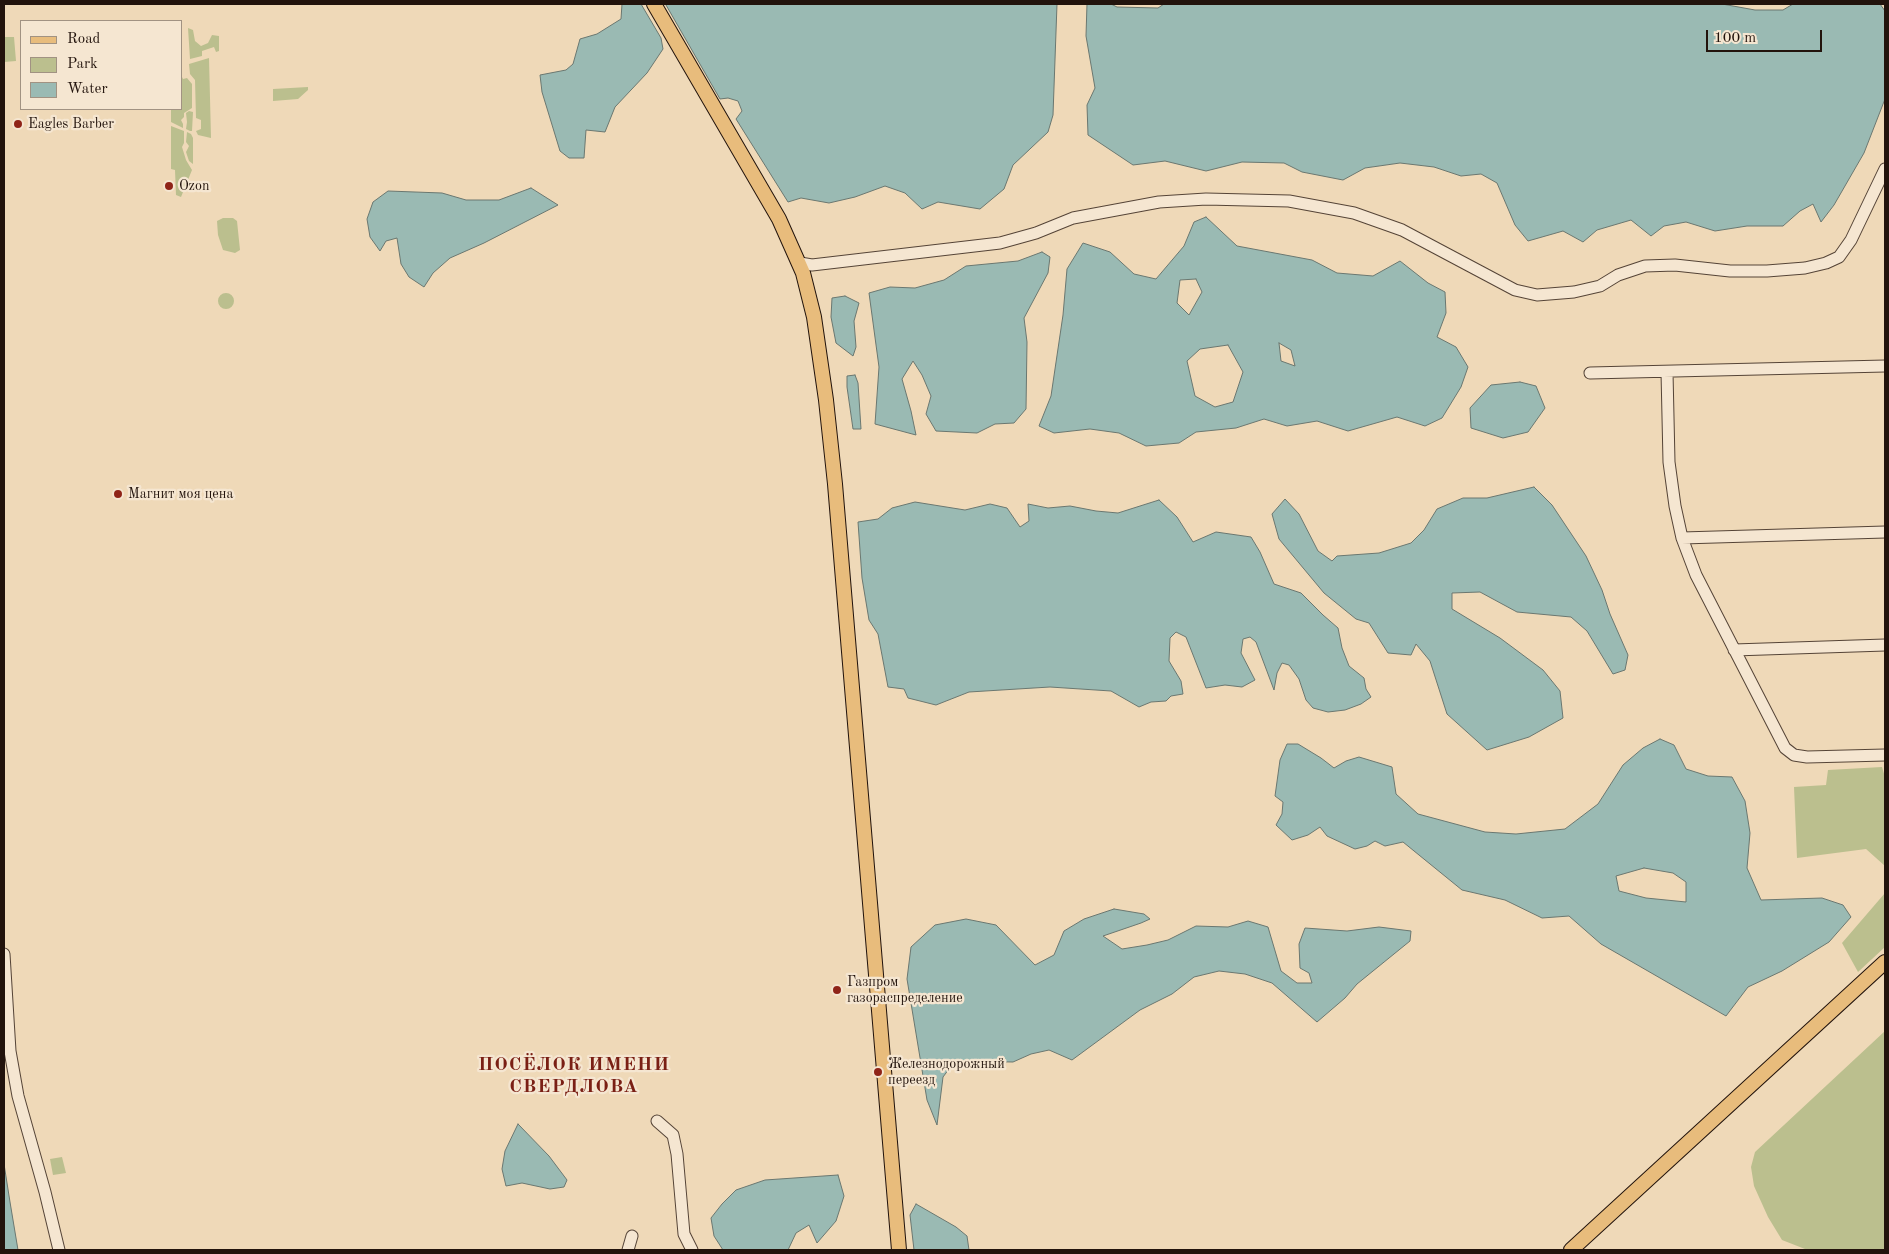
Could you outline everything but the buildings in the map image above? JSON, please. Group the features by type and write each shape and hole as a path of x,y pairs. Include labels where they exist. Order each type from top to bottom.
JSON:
{"main road":[{"path":"654,4 780,219 800,263 814,317 826,400 835,484 899,1250"},
{"path":"1571,1250 1885,962"}],"street":[{"path":"800,263 812,265 1000,244 1036,233 1073,218 1159,202 1206,199 1289,201 1354,213 1402,230 1515,290 1537,295 1574,292 1600,286 1618,275 1646,266 1675,264 1730,271 1767,271 1805,268 1826,263 1839,257 1851,240 1885,170"},
{"path":"1590,373 1885,366"},
{"path":"1667,372 1669,462 1675,506 1682,538 1696,576 1785,748 1794,755 1807,757 1885,755"},
{"path":"1682,538 1885,532"},
{"path":"1734,650 1885,645"},
{"path":"4,954 10,1051 17,1087 59,1250"},
{"path":"657,1121 673,1135 677,1154 684,1234 692,1250"},
{"path":"628,1250 632,1236"}],"green space":[{"path":"188,28 193,30 195,41 201,46 208,43 212,35 219,36 219,51 216,52 214,47 202,51 202,56 190,59"},
{"path":"4,37 14,37 16,61 4,62"},
{"path":"209,58 211,138 198,135 196,131 201,129 201,120 196,118 195,80 190,74 189,64"},
{"path":"182,77 183,79 187,78 192,84 192,108 184,113 184,117 181,120 183,128 171,122 171,110 182,110"},
{"path":"308,87 308,90 298,99 273,101 273,89"},
{"path":"189,111 193,112 192,131 186,129 186,113"},
{"path":"171,126 184,131 182,147 186,160 192,170 181,197 176,195 175,170 171,169"},
{"path":"187,132 193,138 193,164 189,161 186,152 189,146 186,142"},
{"path":"223,218 233,218 237,221 240,250 235,253 223,250 218,235 217,221"},
{"path":"226,293 234,301 226,309 218,301"},
{"path":"1882,767 1885,777 1885,866 1866,849 1797,858 1794,787 1826,785 1828,770"},
{"path":"1885,893 1885,947 1858,972 1842,943"},
{"path":"1885,1031 1885,1250 1805,1249 1782,1240 1768,1217 1754,1186 1751,1167 1755,1152"},
{"path":"62,1157 66,1173 53,1175 50,1159"}],"water":[{"path":"622,4 641,4 661,38 663,49 647,73 615,107 605,132 586,130 584,158 569,158 560,151 542,92 540,75 566,70 573,64 580,39 597,34 621,19"},
{"path":"1057,4 1053,115 1048,132 1013,165 1004,189 980,209 938,202 922,209 905,193 885,186 855,197 829,203 801,198 788,202 736,119 742,111 738,101 728,98 720,99 666,5"},
{"path":"1087,4 1158,8 1164,4 1722,4 1755,10 1783,10 1793,4 1880,4 1885,11 1885,99 1864,153 1834,205 1821,222 1813,204 1800,211 1783,226 1747,226 1715,231 1686,222 1664,226 1651,236 1631,220 1597,230 1583,242 1563,231 1528,241 1515,225 1497,183 1481,174 1461,176 1434,167 1400,163 1365,168 1343,180 1302,172 1284,163 1242,162 1206,171 1165,161 1133,165 1088,135 1087,105 1095,88 1086,36"},
{"path":"531,188 558,205 484,243 450,258 433,273 424,287 409,277 401,264 397,238 386,241 380,251 370,237 367,219 373,202 388,191 442,193 466,200 499,200"},
{"path":"1206,217 1237,246 1312,260 1337,273 1373,276 1400,261 1428,283 1445,292 1446,313 1437,337 1456,347 1468,367 1461,387 1442,418 1425,426 1397,417 1348,431 1317,421 1287,426 1264,419 1236,428 1196,432 1179,443 1146,446 1119,433 1090,429 1054,433 1039,426 1051,396 1063,315 1067,269 1083,243 1110,252 1134,274 1156,279 1184,246 1194,222","holes":["1196,279 1202,292 1189,315 1177,303 1180,280","1279,343 1291,350 1295,366 1281,361","1228,345 1243,372 1233,402 1215,407 1195,396 1187,361 1200,349"]},
{"path":"1042,252 1050,257 1048,273 1024,318 1027,342 1026,409 1014,423 995,424 977,433 936,431 926,414 931,396 922,375 913,361 902,379 916,435 875,424 879,367 869,293 890,287 915,288 944,280 966,266 1018,261"},
{"path":"845,296 859,303 854,321 856,347 853,356 836,343 831,317 832,298"},
{"path":"855,375 858,383 861,429 853,429 847,387 847,376"},
{"path":"1520,382 1536,386 1545,408 1528,432 1503,438 1471,428 1470,408 1491,385"},
{"path":"1534,487 1552,505 1586,556 1628,655 1625,670 1613,674 1587,631 1571,617 1517,612 1480,592 1452,593 1452,609 1500,638 1543,670 1560,691 1563,718 1529,737 1487,750 1447,714 1430,661 1416,644 1411,655 1388,653 1369,623 1356,619 1324,593 1279,539 1272,514 1285,499 1299,514 1318,551 1332,561 1337,556 1379,553 1411,543 1424,530 1437,509 1463,498 1487,498"},
{"path":"1159,500 1177,517 1193,542 1216,532 1251,537 1274,584 1301,593 1338,628 1342,648 1349,666 1364,678 1366,689 1371,697 1361,704 1345,710 1328,712 1313,708 1306,700 1299,679 1289,665 1282,663 1277,673 1274,690 1256,642 1250,637 1243,639 1241,653 1255,680 1242,687 1225,685 1206,688 1186,637 1176,632 1170,638 1169,661 1181,681 1183,694 1171,696 1166,701 1151,702 1139,707 1111,691 1050,687 969,692 936,705 908,698 904,689 888,687 878,634 869,620 862,578 858,522 878,519 892,508 915,502 965,510 990,504 1007,508 1020,527 1029,521 1028,504 1048,508 1070,506 1118,513"},
{"path":"1660,739 1674,745 1686,769 1708,776 1732,777 1745,801 1750,833 1747,868 1761,900 1822,898 1843,905 1851,917 1829,942 1782,971 1748,987 1726,1016 1601,944 1569,916 1542,918 1505,900 1462,890 1403,842 1385,846 1375,841 1367,846 1355,849 1327,836 1320,827 1308,835 1292,840 1276,825 1282,814 1283,802 1275,796 1280,760 1287,744 1298,744 1334,768 1346,761 1359,757 1392,767 1396,794 1418,814 1485,832 1516,834 1565,829 1598,804 1623,765 1643,748","holes":["1644,868 1673,873 1686,882 1686,902 1646,898 1619,891 1616,876"]},
{"path":"1114,909 1144,914 1150,919 1103,936 1122,949 1168,940 1196,926 1228,927 1248,921 1268,927 1281,971 1297,983 1312,983 1309,973 1300,968 1299,944 1305,928 1347,931 1379,927 1411,931 1410,941 1357,984 1345,998 1317,1022 1272,983 1245,974 1219,971 1194,977 1172,994 1140,1010 1072,1060 1049,1050 1031,1054 1013,1062 955,1061 943,1077 937,1125 927,1100 907,979 911,947 935,925 966,919 996,925 1035,965 1054,955 1064,931 1084,919"},
{"path":"518,1124 549,1156 567,1180 564,1187 550,1189 522,1183 506,1186 502,1169 505,1151"},
{"path":"4,1164 10,1202 18,1250 4,1250"},
{"path":"838,1175 844,1196 836,1221 817,1243 809,1225 796,1233 788,1250 723,1250 714,1236 711,1218 736,1190 765,1180"},
{"path":"916,1204 956,1227 967,1236 969,1250 914,1250 910,1215"}],"place":[{"name":"Eagles Barber","path":"18,124"},
{"name":"Ozon","path":"169,186"},
{"name":"Магнит моя цена","path":"118,494"},
{"name":"Газпром газораспределение","path":"837,990"},
{"name":"Железнодорожный переезд","path":"878,1072"}],"district":[{"name":"ПОСЁЛОК ИМЕНИ СВЕРДЛОВА","path":"574,1076"}]}
